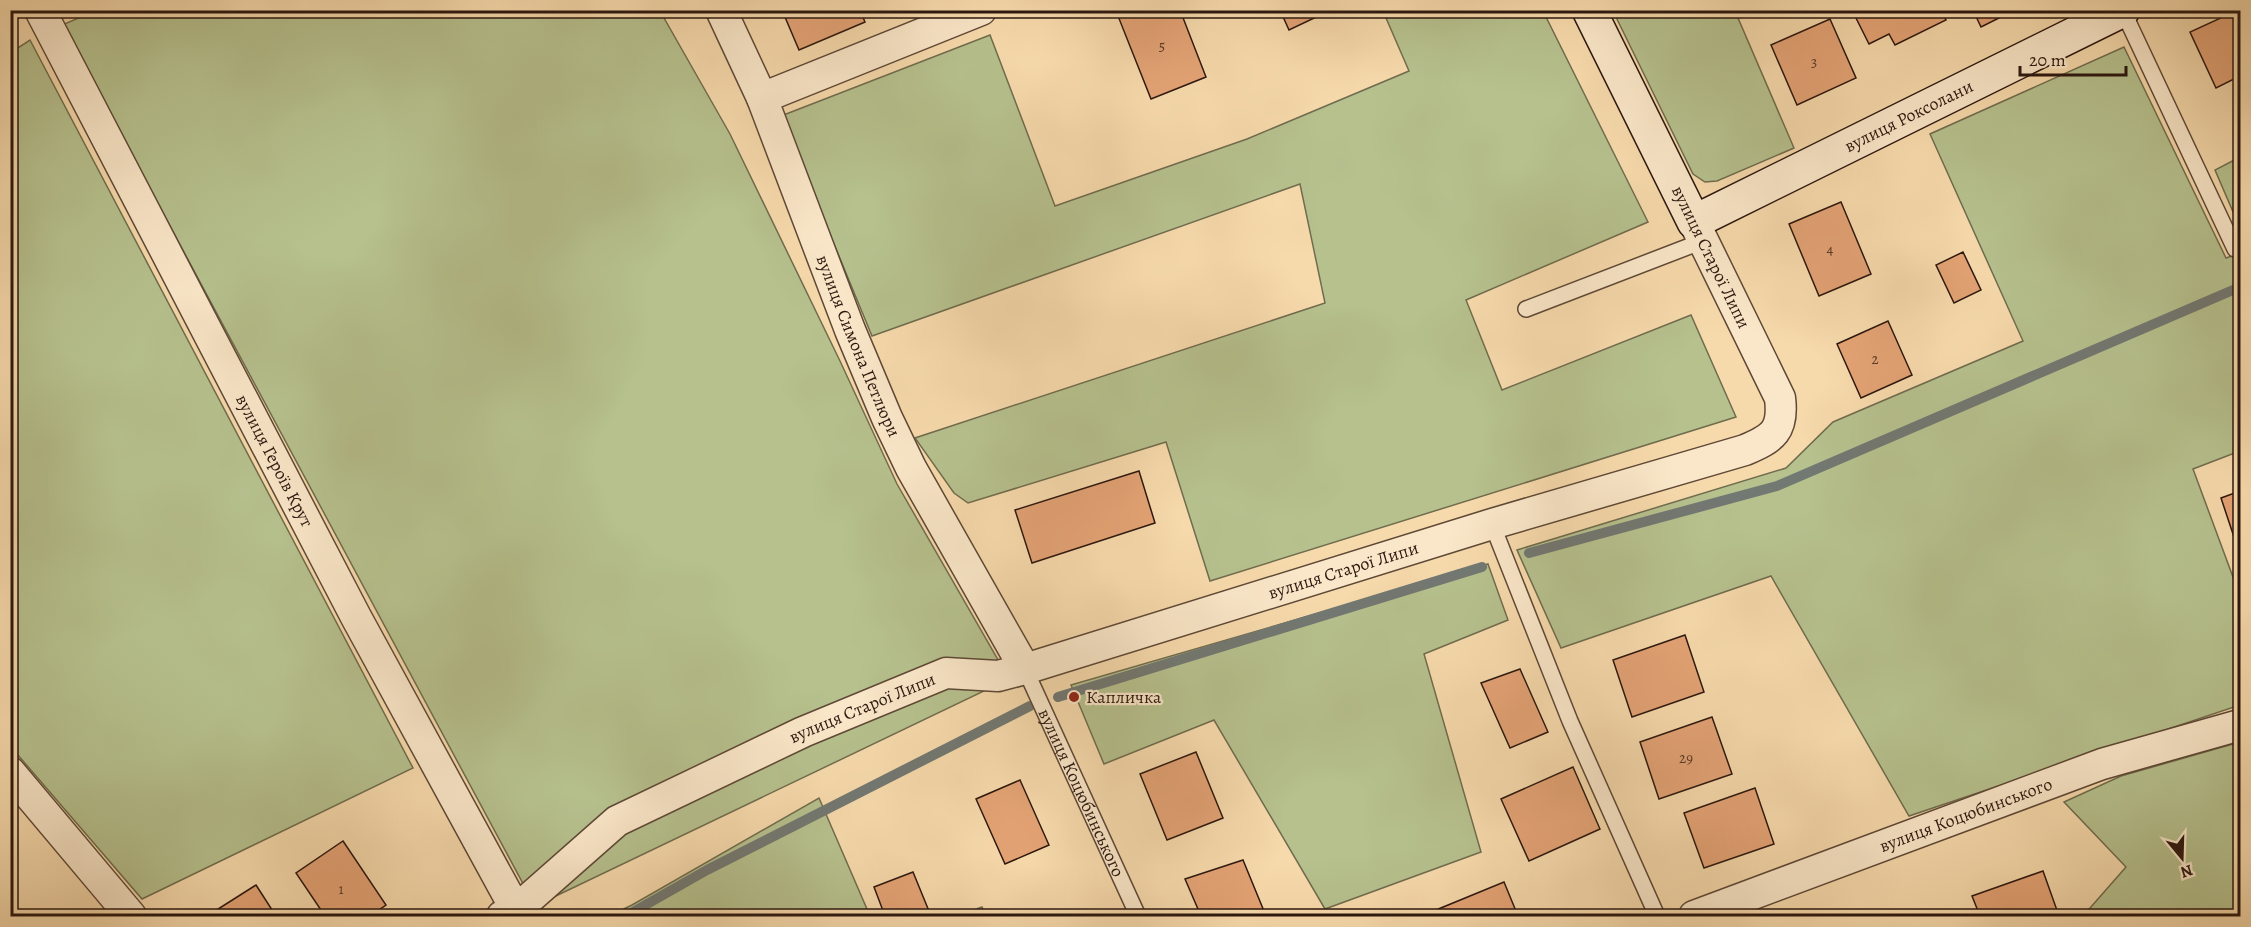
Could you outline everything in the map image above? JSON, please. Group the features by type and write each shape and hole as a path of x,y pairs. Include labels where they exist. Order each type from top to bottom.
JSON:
{"street":[{"name":"вулиця Героїв Крут","path":"40,10 509,913"},
{"name":"вулиця Симона Петлюри","path":"721,10 762,98 850,330 887,418 911,468 1025,669"},
{"path":"762,98 981,10"},
{"name":"вулиця Старої Липи","path":"509,913 617,821 782,742 946,673 998,676 1025,669 1492,524 1745,450 1766,441 1774,433 1782,415 1780,398 1589,10"},
{"name":"вулиця Роксолани","path":"1698,232 2123,10"},
{"name":"вулиця Коцюбинського","path":"1694,916 2102,764 2241,725"},
{"path":"10,772 131,916"}],"lane":[{"path":"2123,10 2235,249"},
{"path":"1526,309 1698,232"},
{"path":"1492,524 1570,721 1657,916"},
{"name":"вулиця Коцюбинського","path":"1025,669 1138,916"}],"green space":[{"path":"97,10 660,11 730,134 897,484 1009,679 535,906 62,25"},
{"path":"1383,11 1543,11 1648,222 1466,300 1502,390 1691,315 1736,417 1210,581 1166,442 968,503 954,493 915,438 1325,303 1300,184 872,336 781,116 990,35 1055,206 1247,139 1409,71"},
{"path":"1613,11 1735,11 1794,148 1717,181 1705,182 1693,174"},
{"path":"30,40 413,768 142,899 11,747 10,53"},
{"path":"2124,47 2226,258 2240,253 2240,451 2193,469 2240,596 2240,705 1909,816 1771,576 1561,648 1517,550 1786,468 1833,422 2023,341 1930,134"},
{"path":"2240,157 2240,228 2215,170"},
{"path":"1488,564 1508,620 1424,654 1481,852 1325,909 1214,720 1104,764 1071,685"},
{"path":"2240,742 2240,916 2083,916 2126,867 2064,802 2121,776"},
{"path":"819,798 870,916 609,916 632,905"},
{"path":"982,907 986,916 957,916"}],"building":[{"path":"782,10 860,10 865,22 799,50"},
{"path":"1132,10 1180,10 1206,77 1151,99 1118,16"},
{"path":"1280,10 1331,10 1289,30"},
{"path":"1852,10 1941,10 1946,20 1895,45 1889,34 1869,44"},
{"path":"1973,10 2015,10 1981,27"},
{"path":"2240,10 2240,76 2216,88 2190,32"},
{"path":"1830,19 1856,78 1797,105 1771,45"},
{"path":"1841,202 1871,274 1819,296 1789,224"},
{"path":"1963,252 1981,290 1954,303 1936,265"},
{"path":"1888,321 1912,375 1861,398 1837,344"},
{"path":"1139,471 1155,523 1032,563 1015,510"},
{"path":"2240,491 2240,555 2221,498"},
{"path":"1685,635 1704,692 1632,717 1613,660"},
{"path":"1520,669 1548,732 1510,748 1481,683"},
{"path":"1712,717 1732,774 1659,799 1640,742"},
{"path":"1196,752 1223,818 1167,840 1140,774"},
{"path":"1573,767 1600,829 1529,861 1501,799"},
{"path":"1020,780 1049,845 1005,864 976,799"},
{"path":"1755,788 1774,844 1704,868 1684,813"},
{"path":"343,841 386,905 370,916 325,916 296,873"},
{"path":"1243,860 1266,916 1201,916 1185,879"},
{"path":"2043,871 2059,916 1980,916 1972,896"},
{"path":"913,872 931,916 885,916 874,887"},
{"path":"1504,882 1518,916 1439,916 1436,910"},
{"path":"256,885 276,916 207,916"},
{"path":"1070,910 1072,916 1055,916"}],"waterway":[{"path":"1529,553 1777,486 2240,287"},
{"path":"1058,697 1482,567"},
{"path":"626,916 707,870 1030,706"}],"place":[{"name":"Капличка","path":"1074,697"}]}
